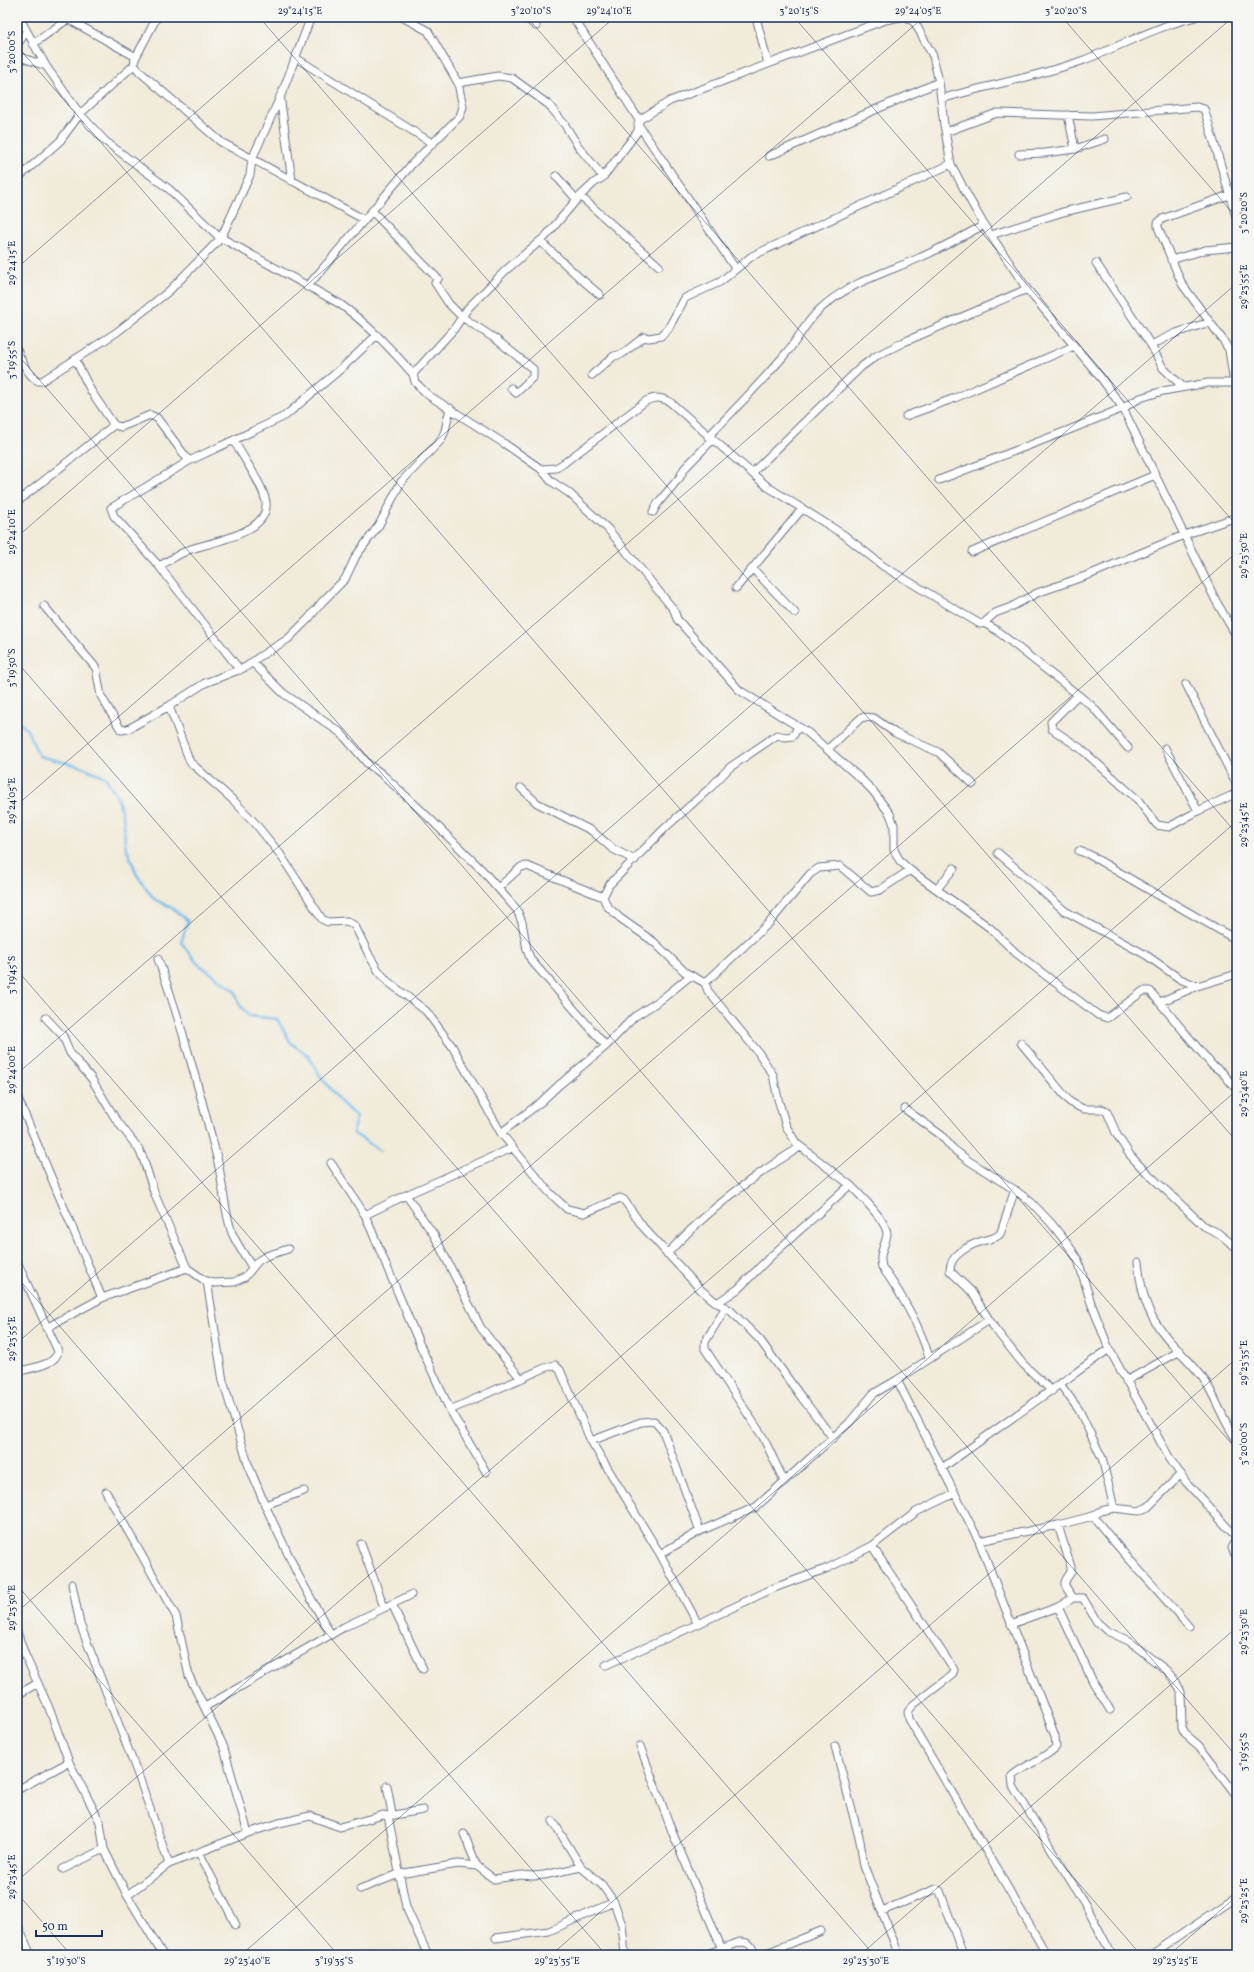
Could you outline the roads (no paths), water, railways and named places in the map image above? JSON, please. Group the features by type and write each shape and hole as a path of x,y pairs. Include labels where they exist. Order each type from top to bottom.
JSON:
{"street":[{"path":"19,17 46,66 80,114 105,141 169,189 211,231 221,238 340,304 378,335 413,374 415,382 428,395 506,444 541,469 551,481 569,494 608,529 674,610 677,618 703,650 740,690 807,732 860,778 890,814 894,825 894,850 900,861 910,870 984,924 1008,947 1098,1015 1107,1018 1143,991 1150,992 1160,1002 1212,1066 1222,1072 1237,1090"},
{"path":"17,179 60,140 80,114 134,65 136,56 157,17"},
{"path":"17,350 23,362 38,381 42,380 117,332 169,291 221,238 250,175 252,159 296,58 311,17"},
{"path":"307,287 412,164 460,116 463,107 458,83 428,31 402,17"},
{"path":"525,17 536,26"},
{"path":"573,17 639,122 735,268"},
{"path":"756,17 768,64"},
{"path":"413,374 454,329 468,308 506,270 546,236 579,198 594,183 603,177 633,139 638,131 639,122 670,101 885,20 901,17"},
{"path":"941,100 985,86 1031,77 1076,62 1195,17"},
{"path":"909,18 915,23 933,56 939,82 951,164 984,225 1027,289 1123,408 1216,601 1237,637"},
{"path":"33,44 68,19 136,56"},
{"path":"17,45 26,32"},
{"path":"17,56 46,66"},
{"path":"296,58 432,143"},
{"path":"134,65 221,142 365,220"},
{"path":"458,83 498,76 512,78 549,104 565,125 578,146 603,177"},
{"path":"769,156 939,82"},
{"path":"280,96 292,181"},
{"path":"946,132 997,113 1092,116 1197,107 1204,109 1237,220"},
{"path":"1068,115 1075,149"},
{"path":"1019,154 1045,153 1075,149 1105,139"},
{"path":"592,375 614,356 622,354 644,337 649,338 661,336 668,329 685,298 720,282 735,268 752,256 951,164"},
{"path":"556,176 579,198 659,266"},
{"path":"939,480 1123,408 1140,398 1183,387 1208,383 1236,383 1228,350 1210,322 1182,284 1158,227 1158,223 1162,219 1229,195"},
{"path":"991,235 1063,212 1127,197"},
{"path":"372,211 438,279 434,282 449,304 462,317 497,340 532,369 534,374 533,377 516,393 511,388"},
{"path":"653,512 658,503 680,477 684,469 781,359 797,340 803,328 820,309 850,287 921,257 984,225"},
{"path":"540,240 580,278 600,294"},
{"path":"1171,260 1205,250 1237,247"},
{"path":"1096,263 1150,345 1163,368 1183,387"},
{"path":"752,473 861,367 876,356 904,342 1027,289"},
{"path":"1150,345 1176,333 1210,322"},
{"path":"240,670 159,566 114,516 111,508 189,461 285,416 378,335"},
{"path":"906,416 955,398 1074,346"},
{"path":"75,359 91,391 114,425 121,427 150,414 154,415 189,461"},
{"path":"551,481 556,468 646,401 658,397 670,402 768,487 844,535 883,566 980,624 984,623 996,630 1092,706 1128,748"},
{"path":"44,606 96,668 101,696 121,730 168,706 204,683 246,667 288,639 345,579 356,556 379,525 400,482 440,440 445,431 450,408"},
{"path":"17,502 114,425"},
{"path":"159,566 191,550 217,543 254,526 263,516 266,510 265,501 255,478 234,441"},
{"path":"541,469 556,468"},
{"path":"972,552 1155,475"},
{"path":"736,588 753,569 778,535 802,508"},
{"path":"984,623 995,613 1012,607 1037,593 1091,574 1184,535 1237,517"},
{"path":"753,569 795,613"},
{"path":"252,662 283,693 341,733 368,764 382,774 422,811 498,888 517,910 522,922 531,960 606,1046"},
{"path":"1186,684 1237,785"},
{"path":"1078,695 1051,722 1052,729 1080,748 1138,800 1156,825 1169,827 1198,811 1237,794"},
{"path":"168,706 190,762 255,823 280,854 322,919 328,922 347,921 355,926 378,970 388,981 426,1011 452,1046 501,1133 548,1191 567,1208 584,1213 593,1211 612,1200 620,1198 624,1200 643,1227 701,1290 717,1304 726,1307 760,1340 833,1438"},
{"path":"828,750 862,717 874,718 895,733 938,752 973,784"},
{"path":"603,897 609,885 665,828 711,787 729,768 777,735 785,737 793,736 798,727"},
{"path":"1164,748 1198,811"},
{"path":"521,788 537,803 592,832 613,849 635,860"},
{"path":"1079,851 1088,854 1237,940"},
{"path":"998,853 1065,911 1146,955 1180,980 1197,986"},
{"path":"498,888 520,867 527,866 603,897 607,906 620,918 654,942 690,976 705,983 708,991 758,1052 773,1075 786,1126 800,1147 850,1185 884,1224 887,1234 882,1252 882,1267 910,1312 922,1336 929,1357"},
{"path":"705,983 770,922 810,874 819,868 840,866 871,892 880,890 910,870"},
{"path":"937,890 954,868"},
{"path":"158,959 178,1014 218,1158 228,1218 233,1235 252,1267"},
{"path":"1160,1002 1197,986 1237,974"},
{"path":"501,1133 537,1106 559,1085 606,1046 629,1022 662,999 690,976"},
{"path":"46,1018 63,1036 70,1053 99,1089 115,1118 138,1148 143,1158 155,1195 188,1268 207,1281 214,1283 234,1282 245,1277 258,1261 266,1256 288,1249"},
{"path":"1021,1043 1070,1102 1083,1109 1102,1108 1107,1112 1120,1140 1130,1155 1142,1168 1204,1226 1218,1233 1237,1248"},
{"path":"17,1096 102,1298"},
{"path":"905,1109 941,1134 952,1148 969,1161 1031,1202 1057,1230 1078,1260 1091,1303 1109,1349 1126,1381 1170,1459 1181,1474 1237,1538 1231,1548 1237,1557"},
{"path":"667,1254 699,1221 751,1178 800,1147"},
{"path":"365,1215 512,1148"},
{"path":"331,1163 365,1215 420,1345 450,1410 486,1472"},
{"path":"717,1304 738,1289 769,1258 850,1185"},
{"path":"1015,1190 1001,1232 995,1237 978,1242 963,1250 953,1261 950,1268 952,1274 975,1296 989,1320 1023,1364 1052,1391"},
{"path":"406,1195 434,1235 481,1328 521,1379"},
{"path":"17,1262 46,1328 58,1351 57,1355 52,1361 17,1372"},
{"path":"1138,1262 1141,1290 1150,1314 1163,1332 1180,1351 1192,1361 1205,1381 1222,1418 1237,1440"},
{"path":"46,1328 102,1298 188,1268"},
{"path":"207,1281 223,1381 248,1464 264,1505 297,1572 331,1635"},
{"path":"726,1307 705,1342 705,1349 761,1433 784,1481"},
{"path":"660,1554 700,1530 756,1507 849,1423 873,1394 989,1320"},
{"path":"942,1468 1109,1349"},
{"path":"1126,1381 1180,1351"},
{"path":"450,1410 547,1367 555,1365 560,1370 591,1441 660,1554 698,1624"},
{"path":"897,1380 978,1541 1056,1742 1056,1747 1049,1754 1021,1768 1012,1776 1011,1781 1089,1911 1112,1955"},
{"path":"1060,1384 1079,1410 1102,1458 1114,1508"},
{"path":"591,1441 641,1422 654,1421 663,1431 700,1530"},
{"path":"978,1541 1058,1525 1093,1516 1101,1511 1114,1508 1139,1511 1148,1507 1181,1474"},
{"path":"264,1505 304,1491"},
{"path":"106,1492 176,1616 189,1676 223,1745 248,1833"},
{"path":"606,1665 774,1588 828,1568 872,1546 916,1512 955,1493"},
{"path":"1093,1516 1118,1549 1171,1605 1189,1627"},
{"path":"1058,1525 1072,1572 1065,1579 1065,1583 1073,1598"},
{"path":"361,1544 384,1607"},
{"path":"872,1546 954,1670 952,1675 913,1705 908,1712 909,1719 1047,1955"},
{"path":"72,1584 80,1624 137,1773 169,1864"},
{"path":"205,1707 331,1635 384,1607 411,1595"},
{"path":"1011,1624 1058,1607 1073,1598 1083,1598 1090,1607 1097,1622 1107,1631 1129,1641 1167,1671 1176,1682 1181,1692 1182,1728 1185,1734 1199,1746 1237,1796"},
{"path":"392,1604 423,1669"},
{"path":"1058,1607 1093,1682 1110,1710"},
{"path":"17,1632 24,1655 38,1682 69,1762 100,1822 104,1849 126,1895 163,1955"},
{"path":"17,1695 38,1682"},
{"path":"640,1746 673,1834 722,1949"},
{"path":"835,1746 860,1841 864,1866 899,1955"},
{"path":"17,1790 69,1762"},
{"path":"387,1786 399,1874 406,1906 428,1955"},
{"path":"126,1895 169,1864 248,1833 279,1823 310,1816 340,1827 382,1815 423,1810"},
{"path":"553,1821 581,1867 602,1885 614,1902 622,1925 625,1955"},
{"path":"464,1834 477,1866 494,1879 522,1875 544,1875 581,1867"},
{"path":"63,1869 104,1849"},
{"path":"199,1852 236,1925"},
{"path":"360,1889 399,1874 458,1864 477,1866"},
{"path":"882,1911 936,1889 940,1891 963,1955"},
{"path":"1152,1955 1237,1896"},
{"path":"496,1938 549,1931 614,1902"},
{"path":"17,1924 31,1955"},
{"path":"762,1955 821,1931"},
{"path":"704,1955 740,1942 750,1944 755,1955"}],"waterway":[{"path":"17,719 27,730 39,756 83,767 105,777 118,798 124,822 125,844 137,875 154,899 172,908 188,921 181,942 197,963 235,991 239,1004 249,1016 277,1019 291,1043 309,1056 318,1073 340,1101 356,1117 353,1133 381,1151"}]}
